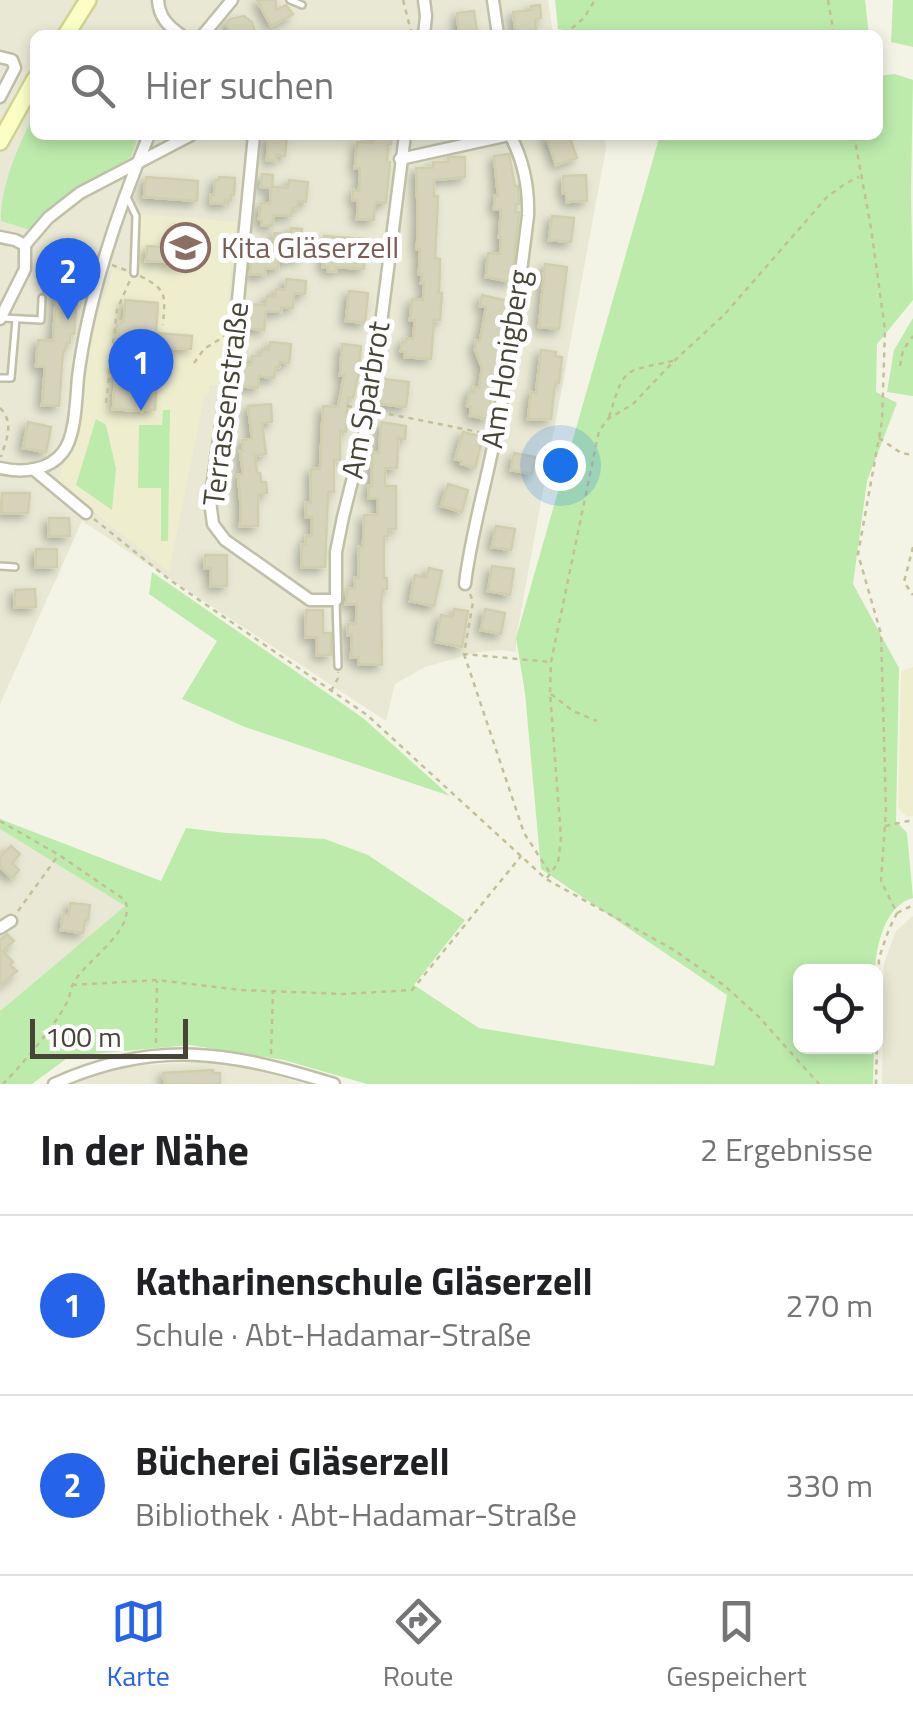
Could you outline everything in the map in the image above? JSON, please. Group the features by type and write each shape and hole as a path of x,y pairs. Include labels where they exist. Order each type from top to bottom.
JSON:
{"main road":[{"path":"69,30 84,7"},
{"path":"0,142 30,89"}],"street":[{"path":"158,0 160,14 175,30"},
{"path":"207,30 232,0"},
{"path":"424,0 424,30"},
{"path":"493,0 497,30"},
{"path":"0,57 15,64 0,97"},
{"path":"0,465 20,471 33,469 55,460 70,441 89,318 146,140"},
{"path":"0,319 24,269 25,246 48,218 80,193 181,140"},
{"name":"Terrassenstraße","path":"254,140 235,330 210,501 213,524 225,540 310,600 336,600"},
{"name":"Am Sparbrot","path":"336,600 336,552 370,410 404,140"},
{"path":"400,158 485,140"},
{"name":"Am Honigberg","path":"465,584 514,330 529,198 525,172 511,140"},
{"path":"0,237 25,246"},
{"path":"33,469 86,513"},
{"path":"0,928 11,921"},
{"path":"54,1084 98,1066 156,1054 213,1055 334,1084"}],"lane":[{"path":"290,0 302,5"},
{"path":"126,194 136,216 134,272"},
{"path":"0,319 41,320 42,298"},
{"path":"0,378 11,378 16,319"},
{"path":"0,566 15,567"},
{"name":"Am Sparbrot","path":"336,600 338,666"}],"path":[{"path":"403,0 411,30"},
{"path":"570,30 596,0"},
{"path":"828,0 833,30"},
{"path":"855,140 885,330 882,421 858,554 881,634 885,717 882,881 897,913"},
{"path":"608,419 634,404 724,315 827,196 862,176"},
{"path":"115,266 123,269"},
{"path":"42,298 45,284 54,275 66,272 80,277"},
{"path":"106,403 117,310 134,272 160,286 164,294 163,326"},
{"path":"194,363 204,349 235,330"},
{"path":"900,366 903,350 913,336"},
{"path":"546,879 558,863 561,837 551,662 600,431 620,382 631,370 674,361"},
{"path":"348,406 496,436"},
{"path":"0,408 10,427 0,465"},
{"path":"878,438 901,453 913,455"},
{"path":"86,513 170,580 367,715 546,879 674,950 725,986 759,1017 819,1084"},
{"path":"913,546 904,582 913,596"},
{"path":"465,584 474,602 464,654 524,833 550,874"},
{"path":"464,654 551,662"},
{"path":"331,691 338,678 338,666"},
{"path":"550,693 596,721"},
{"path":"885,826 913,820"},
{"path":"0,821 59,855 125,900 128,908 124,923 72,985 68,1002 55,1021 2,1084"},
{"path":"11,921 59,855"},
{"path":"72,985 156,980 241,990 344,994 412,990 521,856"},
{"path":"876,1084 879,958 897,913 913,905"},
{"path":"156,980 156,1054"},
{"path":"271,1066 273,991"}],"shaded area":[{"path":"0,0 548,0 553,30 30,30 30,140 605,140 606,148 516,652 478,652 425,667 395,684 386,721 82,521 0,704"},
{"path":"137,214 236,222 219,386 210,385 209,393 205,393 169,572 58,483 76,440 92,335 113,269 135,275 140,226"},
{"path":"913,667 913,816 907,817 898,808 901,671"},
{"path":"0,829 125,906 0,1011"},
{"path":"913,916 913,1084 882,1084 884,963 896,931"},
{"path":"225,1061 305,1084 72,1084 123,1066"}],"green space":[{"path":"555,0 865,0 868,30 563,30 558,29"},
{"path":"893,0 913,0 913,47 891,42"},
{"path":"895,74 913,80 913,300 877,344 876,392 897,403 867,481 853,584 899,668 896,821 907,833 913,898 903,902 889,918 876,964 793,964 793,1054 874,1054 873,1084 367,1084 284,1060 190,1045 70,1056 32,1084 0,1084 0,1011 125,906 0,829 0,819 161,881 186,828 325,839 368,855 465,920 414,985 479,1028 714,1066 727,995 541,869 525,693 516,638 659,140 883,140 883,75"},
{"path":"30,124 30,140 136,140 131,157 41,215 30,230 1,221 11,166"},
{"path":"913,318 913,396 887,392 894,350"},
{"path":"163,410 170,410 168,541 161,541 161,488 138,488 139,425 162,425"},
{"path":"96,419 106,425 116,469 112,510 76,485"},
{"path":"152,572 363,718 450,796 245,727 182,699 217,641 149,594"}],"building":[{"path":"257,0 276,0 276,10 286,5 293,14 271,26"},
{"path":"540,5 541,18 535,19 536,30 515,30 513,12 531,10 531,6"},
{"path":"474,11 477,30 459,30 457,13"},
{"path":"244,16 254,30 229,30 230,19"},
{"path":"268,140 287,140 285,156 267,160"},
{"path":"391,140 388,144 386,203 375,202 374,220 357,219 358,200 353,200 353,190 359,191 360,168 355,168 357,142"},
{"path":"548,140 571,140 577,158 556,165"},
{"path":"509,154 519,204 515,212 519,215 511,282 486,277 488,253 500,254 501,210 494,209 498,196 494,156"},
{"path":"448,157 465,157 465,177 434,180 434,196 438,196 435,258 440,259 440,320 434,320 431,359 405,357 402,342 413,339 412,299 423,300 424,283 419,274 417,249 416,168 433,168 433,162 448,162"},
{"path":"262,174 273,175 272,187 288,188 289,180 308,182 306,202 298,201 291,216 274,215 272,226 262,225 259,219 261,203 270,204 271,188 261,187"},
{"path":"586,175 587,201 567,202 563,176"},
{"path":"146,177 198,181 197,201 144,197"},
{"path":"219,177 235,178 234,195 225,204 211,203"},
{"path":"552,216 574,218 571,242 549,240"},
{"path":"175,225 194,227 193,237 199,237 195,263 184,266 146,261 147,246 166,247 167,236 175,236"},
{"path":"291,228 302,229 300,259 279,261 278,269 266,268 265,275 250,274 251,256 265,257 266,249 272,250 274,233 290,234"},
{"path":"324,236 365,239 364,269 336,267 336,271 328,271 328,267 323,267"},
{"path":"545,264 567,267 559,329 539,327"},
{"path":"286,279 306,281 305,294 294,293 293,308 266,311 264,330 247,328 249,304 266,305 267,296 275,297 276,289 285,290"},
{"path":"349,291 368,293 365,323 346,321"},
{"path":"56,295 77,297 74,334 70,334 70,343 66,343 63,351 59,406 42,405 45,367 36,366 38,340 53,341"},
{"path":"482,295 508,301 488,419 470,416 471,407 467,406 470,391 479,388 482,368 475,350 486,307 480,306"},
{"path":"125,300 158,303 156,333 192,336 191,349 159,347 155,410 113,409 116,366 132,367 134,337 118,336 120,322 124,322"},
{"path":"270,342 291,344 289,363 280,362 274,378 259,376 258,388 240,386 242,364 251,365 252,356 261,356 262,349 269,350"},
{"path":"342,344 361,346 353,398 348,397 346,432 340,431 340,460 334,460 334,492 328,492 325,567 302,567 302,545 306,545 306,536 312,536 312,517 306,517 306,503 311,503 311,469 320,469 323,406 338,407 344,375 340,375"},
{"path":"541,350 562,357 559,383 555,382 551,419 528,419 531,392 536,393"},
{"path":"383,379 409,382 406,407 380,404"},
{"path":"271,404 272,422 262,423 266,454 255,456 257,473 261,482 266,482 267,493 258,494 258,526 240,526 240,451 242,440 252,439 248,406"},
{"path":"28,422 51,427 46,452 23,448"},
{"path":"381,422 406,426 405,439 398,438 397,468 385,468 385,486 396,486 396,529 388,529 388,536 384,536 387,589 383,589 381,604 382,665 359,664 359,657 351,657 348,624 356,624 357,604 346,604 347,589 355,589 355,578 359,578 364,515 378,515 378,498 369,498 369,486 372,453 379,453"},
{"path":"463,432 483,437 475,468 455,459"},
{"path":"514,453 535,457 532,474 511,470"},
{"path":"448,484 468,490 462,512 441,506"},
{"path":"2,493 30,493 28,513 2,513"},
{"path":"49,518 69,518 70,536 49,536"},
{"path":"496,526 515,529 511,550 492,547"},
{"path":"36,549 57,549 57,567 36,567"},
{"path":"205,555 227,555 227,586 211,586 211,568 205,568"},
{"path":"492,566 514,569 510,595 488,591"},
{"path":"429,568 442,571 434,606 410,601 415,575 426,578"},
{"path":"35,589 36,607 15,607 15,590"},
{"path":"454,609 468,611 462,647 436,642 441,615 453,617"},
{"path":"485,609 505,613 501,634 481,630"},
{"path":"306,610 323,610 323,633 331,633 331,655 317,655 317,637 306,637"},
{"path":"11,846 20,854 12,863 19,870 12,878 0,867 0,857"},
{"path":"70,903 90,905 83,933 61,930 63,914 69,915"},
{"path":"7,934 14,941 3,951 17,971 0,986 0,940"},
{"path":"163,1073 220,1073 220,1084 165,1084"}],"place":[{"name":"Kita Gläserzell","path":"186,248"},
{"name":"Bücherei Gläserzell","path":"68,320"},
{"name":"Katharinenschule Gläserzell","path":"141,411"}]}
